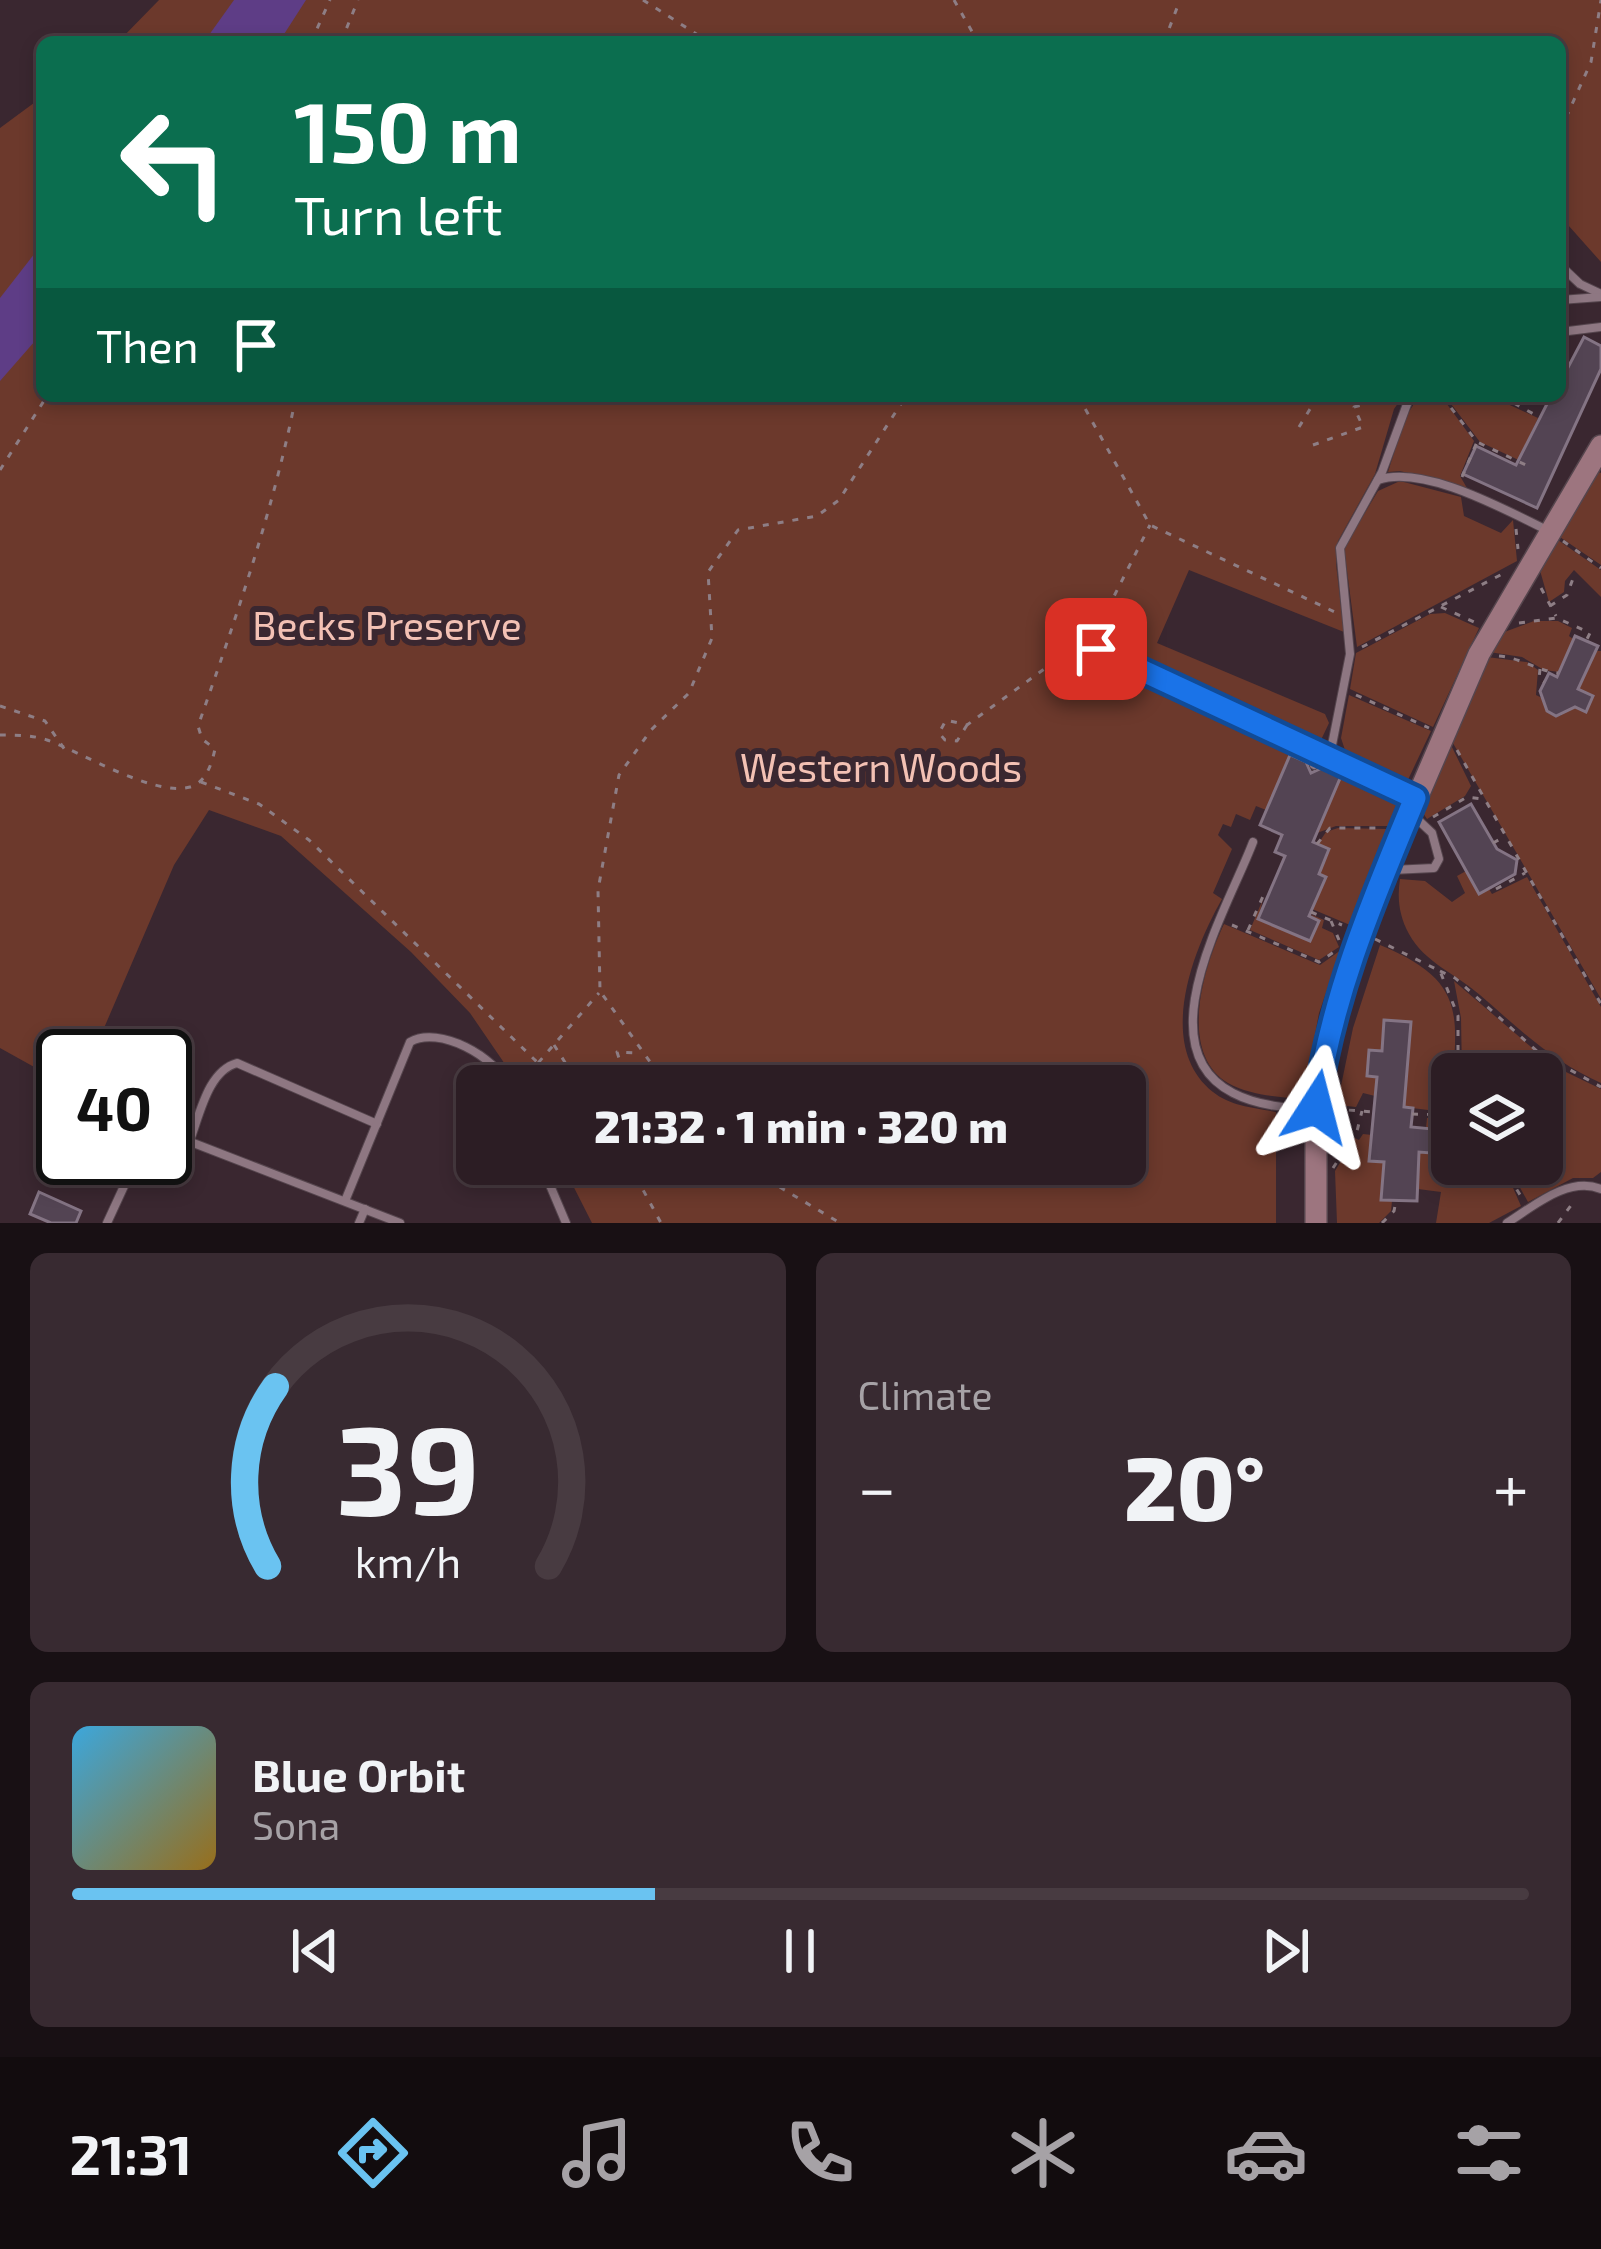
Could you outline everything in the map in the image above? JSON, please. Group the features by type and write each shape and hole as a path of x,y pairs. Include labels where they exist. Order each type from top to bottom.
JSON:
{"street":[{"path":"1316,1223 1316,1107 1336,1005 1384,868 1417,805 1479,654 1601,446"}],"lane":[{"path":"1566,271 1601,296"},
{"path":"1566,299 1601,296"},
{"path":"1566,331 1601,327"},
{"path":"1314,765 1326,753 1350,654 1340,548 1378,480 1406,402"},
{"path":"1378,480 1406,477 1468,493 1550,532"},
{"path":"1096,649 1326,753 1417,805 1440,847 1434,868 1384,868"},
{"path":"1252,842 1198,980 1193,1037 1202,1065 1238,1096 1296,1108 1316,1107"},
{"path":"345,1202 410,1042 434,1036 483,1057 491,1065"},
{"path":"192,1134 215,1077 237,1063 377,1124"},
{"path":"192,1140 400,1223"},
{"path":"1507,1223 1579,1184 1601,1189"},
{"path":"107,1223 125,1185"},
{"path":"551,1185 566,1223"},
{"path":"359,1223 364,1209"}],"path":[{"path":"314,36 330,0"},
{"path":"343,36 358,0"},
{"path":"643,0 700,36"},
{"path":"954,0 975,36"},
{"path":"1166,36 1180,0"},
{"path":"1566,118 1591,62 1601,0"},
{"path":"0,470 43,402"},
{"path":"0,735 46,740 168,786 190,788 200,782 212,766 215,749 202,740 198,726 234,626 295,402"},
{"path":"651,1065 600,991 598,890 619,775 651,730 689,693 712,638 708,572 738,530 817,516 839,500 901,402"},
{"path":"1081,402 1150,525 1350,618"},
{"path":"1299,427 1314,402"},
{"path":"1313,445 1364,427 1350,402"},
{"path":"1354,407 1370,402"},
{"path":"1390,402 1403,408"},
{"path":"1447,402 1477,442 1528,466"},
{"path":"1512,402 1538,417"},
{"path":"1466,485 1462,475 1477,442"},
{"path":"1350,654 1518,565 1514,514"},
{"path":"968,725 946,719 939,733 945,740 957,741 968,725 1047,668 1072,666 1096,649 1101,622 1150,525"},
{"path":"1550,532 1601,568"},
{"path":"1548,607 1567,595 1575,573"},
{"path":"1540,584 1557,618"},
{"path":"1439,607 1483,626"},
{"path":"1501,631 1540,618 1557,618 1590,633 1586,641"},
{"path":"1479,654 1521,658 1558,673"},
{"path":"1540,669 1544,682"},
{"path":"1343,689 1434,730"},
{"path":"0,706 45,721 66,750"},
{"path":"1453,743 1601,1004"},
{"path":"200,782 259,804 309,840 538,1064 600,991"},
{"path":"1467,797 1474,782"},
{"path":"1417,805 1467,797 1485,800"},
{"path":"1317,844 1330,828 1390,828"},
{"path":"1493,843 1505,836"},
{"path":"1496,889 1526,872"},
{"path":"1248,932 1264,894"},
{"path":"1311,912 1351,929"},
{"path":"1221,920 1319,962 1342,948 1331,920"},
{"path":"1368,936 1455,978 1544,1053"},
{"path":"1440,971 1458,1016 1458,1053"},
{"path":"553,1043 567,1065"},
{"path":"621,1065 617,1052 642,1053"},
{"path":"1563,1068 1601,1087"},
{"path":"1316,1107 1374,1112"},
{"path":"1333,1168 1357,1131 1362,1111"},
{"path":"1412,1114 1431,1114"},
{"path":"641,1185 661,1223"},
{"path":"777,1185 840,1223"},
{"path":"1516,1185 1526,1211"},
{"path":"1382,1223 1394,1211 1396,1201"}],"green space":[{"path":"159,0 1601,0 1601,262 1566,223 1566,36 124,36"},
{"path":"36,101 36,402 1399,402 1375,474 1338,541 1344,632 1189,570 1157,643 1325,714 1329,723 1320,742 1311,744 1147,670 1145,677 1315,754 1311,764 1290,755 1266,810 1256,806 1250,820 1236,814 1231,827 1223,824 1218,835 1232,849 1213,893 1222,899 1200,944 1185,997 1186,1050 1196,1073 1227,1100 1276,1112 1276,1223 592,1223 573,1185 1146,1185 1146,1065 506,1065 470,1013 411,952 281,836 209,810 174,865 104,1029 36,1029 36,1068 0,1048 0,128"},
{"path":"1415,402 1445,402 1474,441 1460,476 1467,488 1388,472 1405,418"},
{"path":"1450,402 1503,402 1538,418 1524,448 1534,453 1529,465 1480,442"},
{"path":"1595,471 1601,473 1601,565 1557,535 1564,531"},
{"path":"1400,481 1461,497 1464,516 1501,533 1513,520 1517,561 1357,647 1344,548 1378,491"},
{"path":"1558,540 1601,570 1601,597 1574,570 1565,581 1564,592 1549,602 1539,567"},
{"path":"1445,613 1479,628 1433,727 1350,689 1356,653 1430,614"},
{"path":"1534,621 1558,621 1572,628 1569,636 1573,639 1559,672 1544,670 1522,657 1489,652 1499,634"},
{"path":"1596,651 1601,651 1601,999 1450,738 1487,657 1527,662 1538,670 1536,695 1544,699 1547,711 1560,716 1572,706 1585,711 1578,689"},
{"path":"1349,695 1431,731 1406,784 1345,750 1341,738"},
{"path":"1450,743 1471,786 1465,796 1427,819 1423,813 1433,790 1429,787"},
{"path":"1323,758 1401,801 1389,826 1336,826 1317,833 1340,776 1319,767"},
{"path":"1388,829 1350,925 1312,909 1325,878 1319,874 1329,850 1318,844 1326,832"},
{"path":"1466,871 1480,894 1489,889 1492,894 1527,877 1601,1007 1601,1083 1563,1062 1563,1053 1550,1053 1537,1044 1415,944 1400,907 1400,879 1425,881 1452,902 1465,893 1457,876"},
{"path":"1263,899 1258,920 1310,941 1319,921 1310,914 1324,920 1322,928 1333,933 1339,947 1319,960 1250,930"},
{"path":"1224,924 1320,965 1341,950 1319,1013 1303,1100 1255,1093 1228,1083 1212,1069 1203,1051 1199,1008"},
{"path":"1380,945 1433,976 1446,993 1455,1032 1454,1053 1431,1053 1431,1110 1404,1107 1410,1022 1384,1021 1382,1051 1369,1051 1377,1077 1375,1096 1363,1093 1356,1107 1337,1105 1353,1028"},
{"path":"1454,981 1538,1053 1462,1053"},
{"path":"1563,1071 1601,1089 1601,1172 1593,1178 1563,1183"},
{"path":"1372,1135 1370,1161 1384,1162 1382,1200 1392,1201 1391,1211 1379,1223 1337,1223 1335,1171 1355,1138"},
{"path":"1417,1152 1431,1152 1431,1185 1512,1185 1521,1206 1489,1223 1436,1223 1441,1192 1418,1189"},
{"path":"1519,1185 1560,1185 1528,1202"}],"shaded area":[{"path":"234,0 306,0 283,36 208,36"},
{"path":"36,252 36,340 0,381 0,298"}],"building":[{"path":"1584,337 1601,346 1601,369 1537,508 1463,474 1476,446 1516,465 1548,402 1566,402 1566,371"},
{"path":"1575,636 1598,646 1578,689 1593,696 1586,712 1575,707 1556,716 1547,711 1540,691 1549,673 1557,677"},
{"path":"1290,755 1306,762 1311,773 1322,768 1341,776 1313,842 1329,849 1319,874 1326,877 1309,916 1319,921 1310,941 1258,919 1285,856 1275,852 1282,835 1260,825"},
{"path":"1471,804 1497,849 1517,860 1515,874 1479,894 1439,822"},
{"path":"1384,1020 1411,1022 1404,1107 1413,1108 1411,1127 1431,1129 1431,1153 1419,1152 1417,1201 1381,1200 1384,1162 1369,1161 1377,1077 1367,1076 1369,1050 1382,1051"},
{"path":"39,1192 81,1211 76,1223 51,1223 30,1214"}],"route":[{"path":"1096,649 1415,798 1359,933 1322,1060 1316,1107"}],"park label":[{"name":"Becks Preserve","path":"387,624"},
{"name":"Western Woods","path":"881,766"}]}
